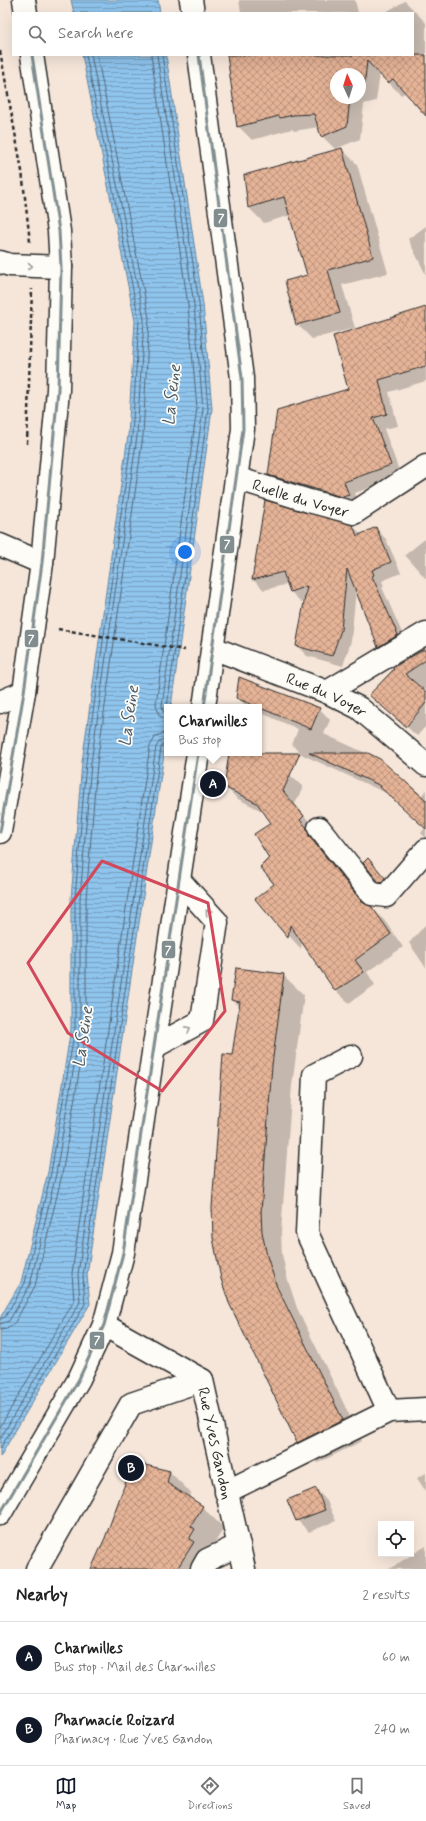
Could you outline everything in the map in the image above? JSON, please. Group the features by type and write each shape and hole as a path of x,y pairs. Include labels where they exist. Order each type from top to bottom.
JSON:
{"main road":[{"path":"24,0 26,12"},
{"path":"191,0 193,12"},
{"path":"0,832 24,692 42,563 58,390 61,267 59,231 32,56"},
{"path":"199,56 242,378 243,429 204,704"},
{"path":"0,262 10,265 61,267"},
{"name":"Ruelle du Voyer","path":"236,478 309,501 354,512 426,466"},
{"path":"0,545 42,563"},
{"path":"327,692 426,634"},
{"name":"Rue du Voyer","path":"213,648 327,692 359,708 426,765"},
{"path":"0,702 24,692"},
{"path":"0,1514 79,1379 104,1325 123,1253 198,756"},
{"path":"319,828 372,894 386,896 426,850"},
{"path":"154,1047 202,1021 217,922 179,880"},
{"path":"351,1056 314,1075 307,1233 389,1411"},
{"name":"Rue Yves Gandon","path":"104,1325 202,1380 244,1569"},
{"path":"37,1569 131,1404 202,1380"},
{"path":"226,1492 389,1411 426,1409"},
{"path":"202,1569 207,1560 239,1545"}],"path":[{"path":"0,51 22,171 32,266 26,452"},
{"path":"54,628 185,650"}],"highlighted area":[{"path":"102,861 208,903 225,1011 162,1091 68,1033 28,963"}],"water":[{"path":"71,0 158,0 160,12 74,12"},
{"name":"La Seine","path":"82,56 166,56 203,304 212,409 171,704 164,704 164,754 87,1275 90,1304 0,1457 0,1318 21,1282 48,1172 71,1028 71,899 82,762 128,435 135,321"}],"building":[{"path":"426,55 426,116 393,79 388,83 367,61 366,70 366,68 330,68 330,104 349,104 347,126 321,137 314,114 293,115 280,118 279,116 237,127 227,56"},
{"path":"342,148 373,257 328,270 340,313 296,325 285,281 307,275 284,197 248,208 244,175"},
{"path":"426,307 426,366 379,380 387,414 373,418 391,465 344,482 349,495 342,497 268,475 277,410 348,389 333,336"},
{"path":"265,500 353,525 357,536 376,527 391,562 372,570 374,575 372,576 398,635 378,647 347,569 341,630 332,656 296,646 307,586 290,592 283,572 252,580"},
{"path":"423,650 426,650 426,660 405,674 426,692 426,703 406,727 369,695 394,669 392,668"},
{"path":"239,677 320,708 311,729 262,709 262,704 251,704 236,698"},
{"path":"262,753 300,753 283,791 304,816 300,820 307,828 309,836 362,902 372,907 391,934 355,960 364,972 335,991 290,925 288,938 255,899 274,884 260,867 269,858 254,834 271,823 257,803 224,787 229,756 262,756"},
{"path":"309,753 368,753 380,759 426,800 426,829 380,787 381,786"},
{"path":"368,858 385,878 381,883 363,863"},
{"path":"236,968 284,974 272,1065 261,1212 262,1232 267,1256 277,1287 343,1420 297,1443 229,1303 221,1279 213,1238 212,1207 223,1054 232,1055 240,1002 231,1000"},
{"path":"133,1462 170,1471 167,1483 203,1506 191,1526 195,1529 189,1539 194,1542 177,1569 91,1569 105,1538"},
{"path":"316,1488 325,1510 296,1521 287,1500"}],"transit line":[{"name":"7","path":"0,832 24,692 42,563 58,390 61,267 59,231 32,56"},
{"name":"7","path":"199,56 242,378 243,429 204,704"},
{"name":"7","path":"0,1514 79,1379 104,1325 123,1253 198,756"}],"place":[{"name":"Charmilles","path":"213,784"},
{"name":"Pharmacie Roizard","path":"131,1468"}]}
